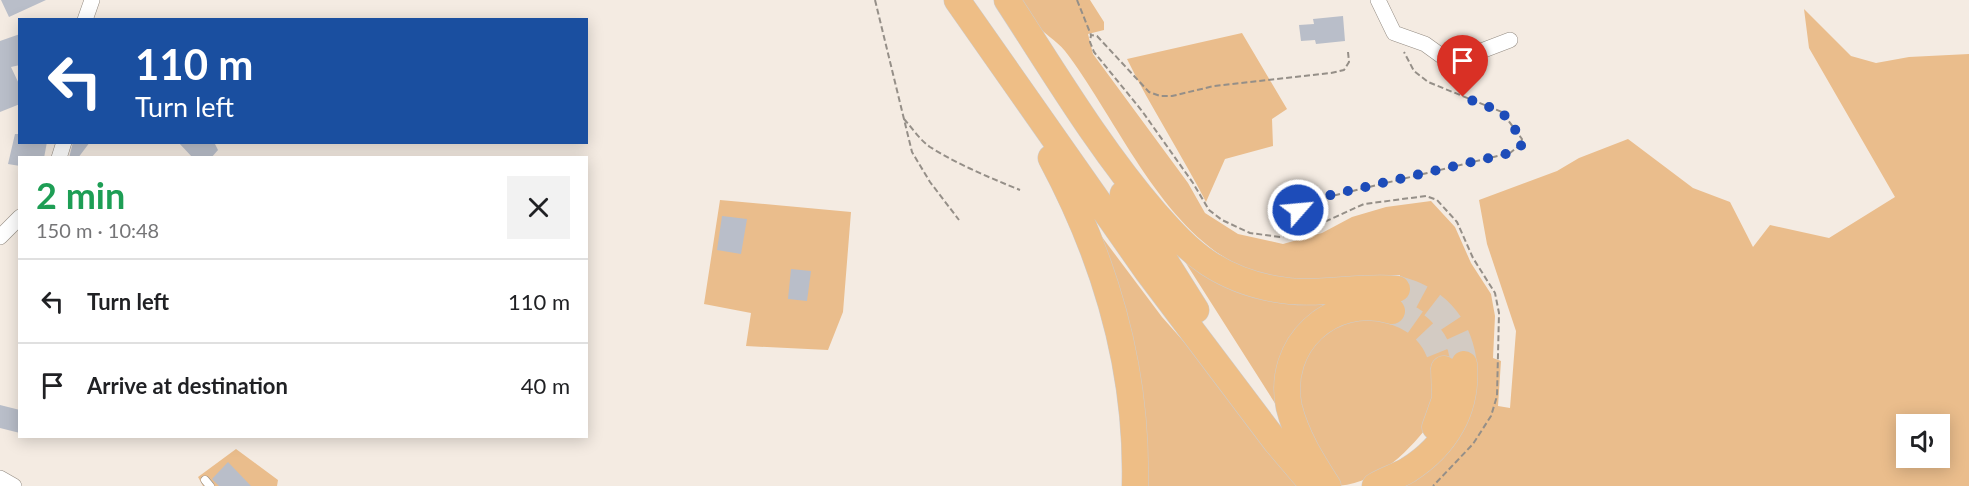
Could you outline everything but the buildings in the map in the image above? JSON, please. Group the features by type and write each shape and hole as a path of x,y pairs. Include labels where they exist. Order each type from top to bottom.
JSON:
{"highway":[{"path":"957,0 1147,270 1276,442 1315,483"},
{"path":"1007,0 1111,158 1177,238 1208,263 1238,279 1276,290 1309,292 1361,287 1394,300 1327,316 1308,331 1294,355 1288,381 1289,407 1315,483"},
{"path":"981,35 1063,181 1100,270 1118,327 1126,370 1134,432 1135,486"},
{"path":"1040,51 1152,242 1315,483"},
{"path":"1379,484 1419,462 1447,433 1462,401 1465,382 1454,366"}],"street":[{"path":"86,18 92,0"},
{"path":"1378,0 1394,33 1425,44 1443,57 1455,61 1510,40"},
{"path":"0,237 18,219"},
{"path":"0,478 14,486"}],"path":[{"path":"875,0 912,152 930,182 959,220"},
{"path":"1077,0 1091,35 1090,42 1094,52 1142,111 1193,183 1205,206"},
{"path":"1298,233 1298,210 1307,202 1510,153 1521,146 1522,139 1502,112 1444,90 1414,71 1394,33"},
{"path":"1091,35 1097,36 1149,92 1160,96 1214,86 1344,70 1349,62 1348,52"},
{"path":"903,118 929,146 950,156 960,166 1020,190"}],"shaded area":[{"path":"1020,0 1090,0 1104,22 1104,30 1088,34 1093,54 1188,183 1205,213 1238,234 1283,244 1322,233 1352,217 1386,207 1431,201 1455,227 1471,263 1491,294 1495,316 1493,358 1501,361 1498,406 1510,408 1516,331 1487,244 1479,200 1557,171 1579,158 1628,139 1693,188 1730,202 1753,247 1770,225 1829,238 1895,197 1809,48 1804,9 1851,56 1876,63 1909,57 1969,54 1969,486 1395,486 1433,462 1429,425 1409,448 1375,475 1347,485 1332,486 1318,465 1296,385 1307,346 1399,285 1400,275 1292,280 1255,272 1223,257 1195,235 1170,207 1125,144 1065,51 1028,15"},
{"path":"1242,33 1287,109 1272,119 1273,146 1225,159 1206,202 1127,59"},
{"path":"720,200 851,212 843,312 828,350 746,346 751,313 704,304"},
{"path":"1099,233 1162,317 1248,414 1300,486 1141,486"},
{"path":"1182,257 1337,304 1278,408"},
{"path":"236,449 278,480 277,486 203,486 198,477"}],"tunnel":[{"path":"1397,289 1423,299 1443,315 1457,337 1464,364"},
{"path":"1392,311 1412,320 1427,332 1433,340 1444,369"}],"route":[{"path":"1298,210 1307,202 1318,198 1510,153 1521,146 1522,139 1502,112 1463,97"}]}
